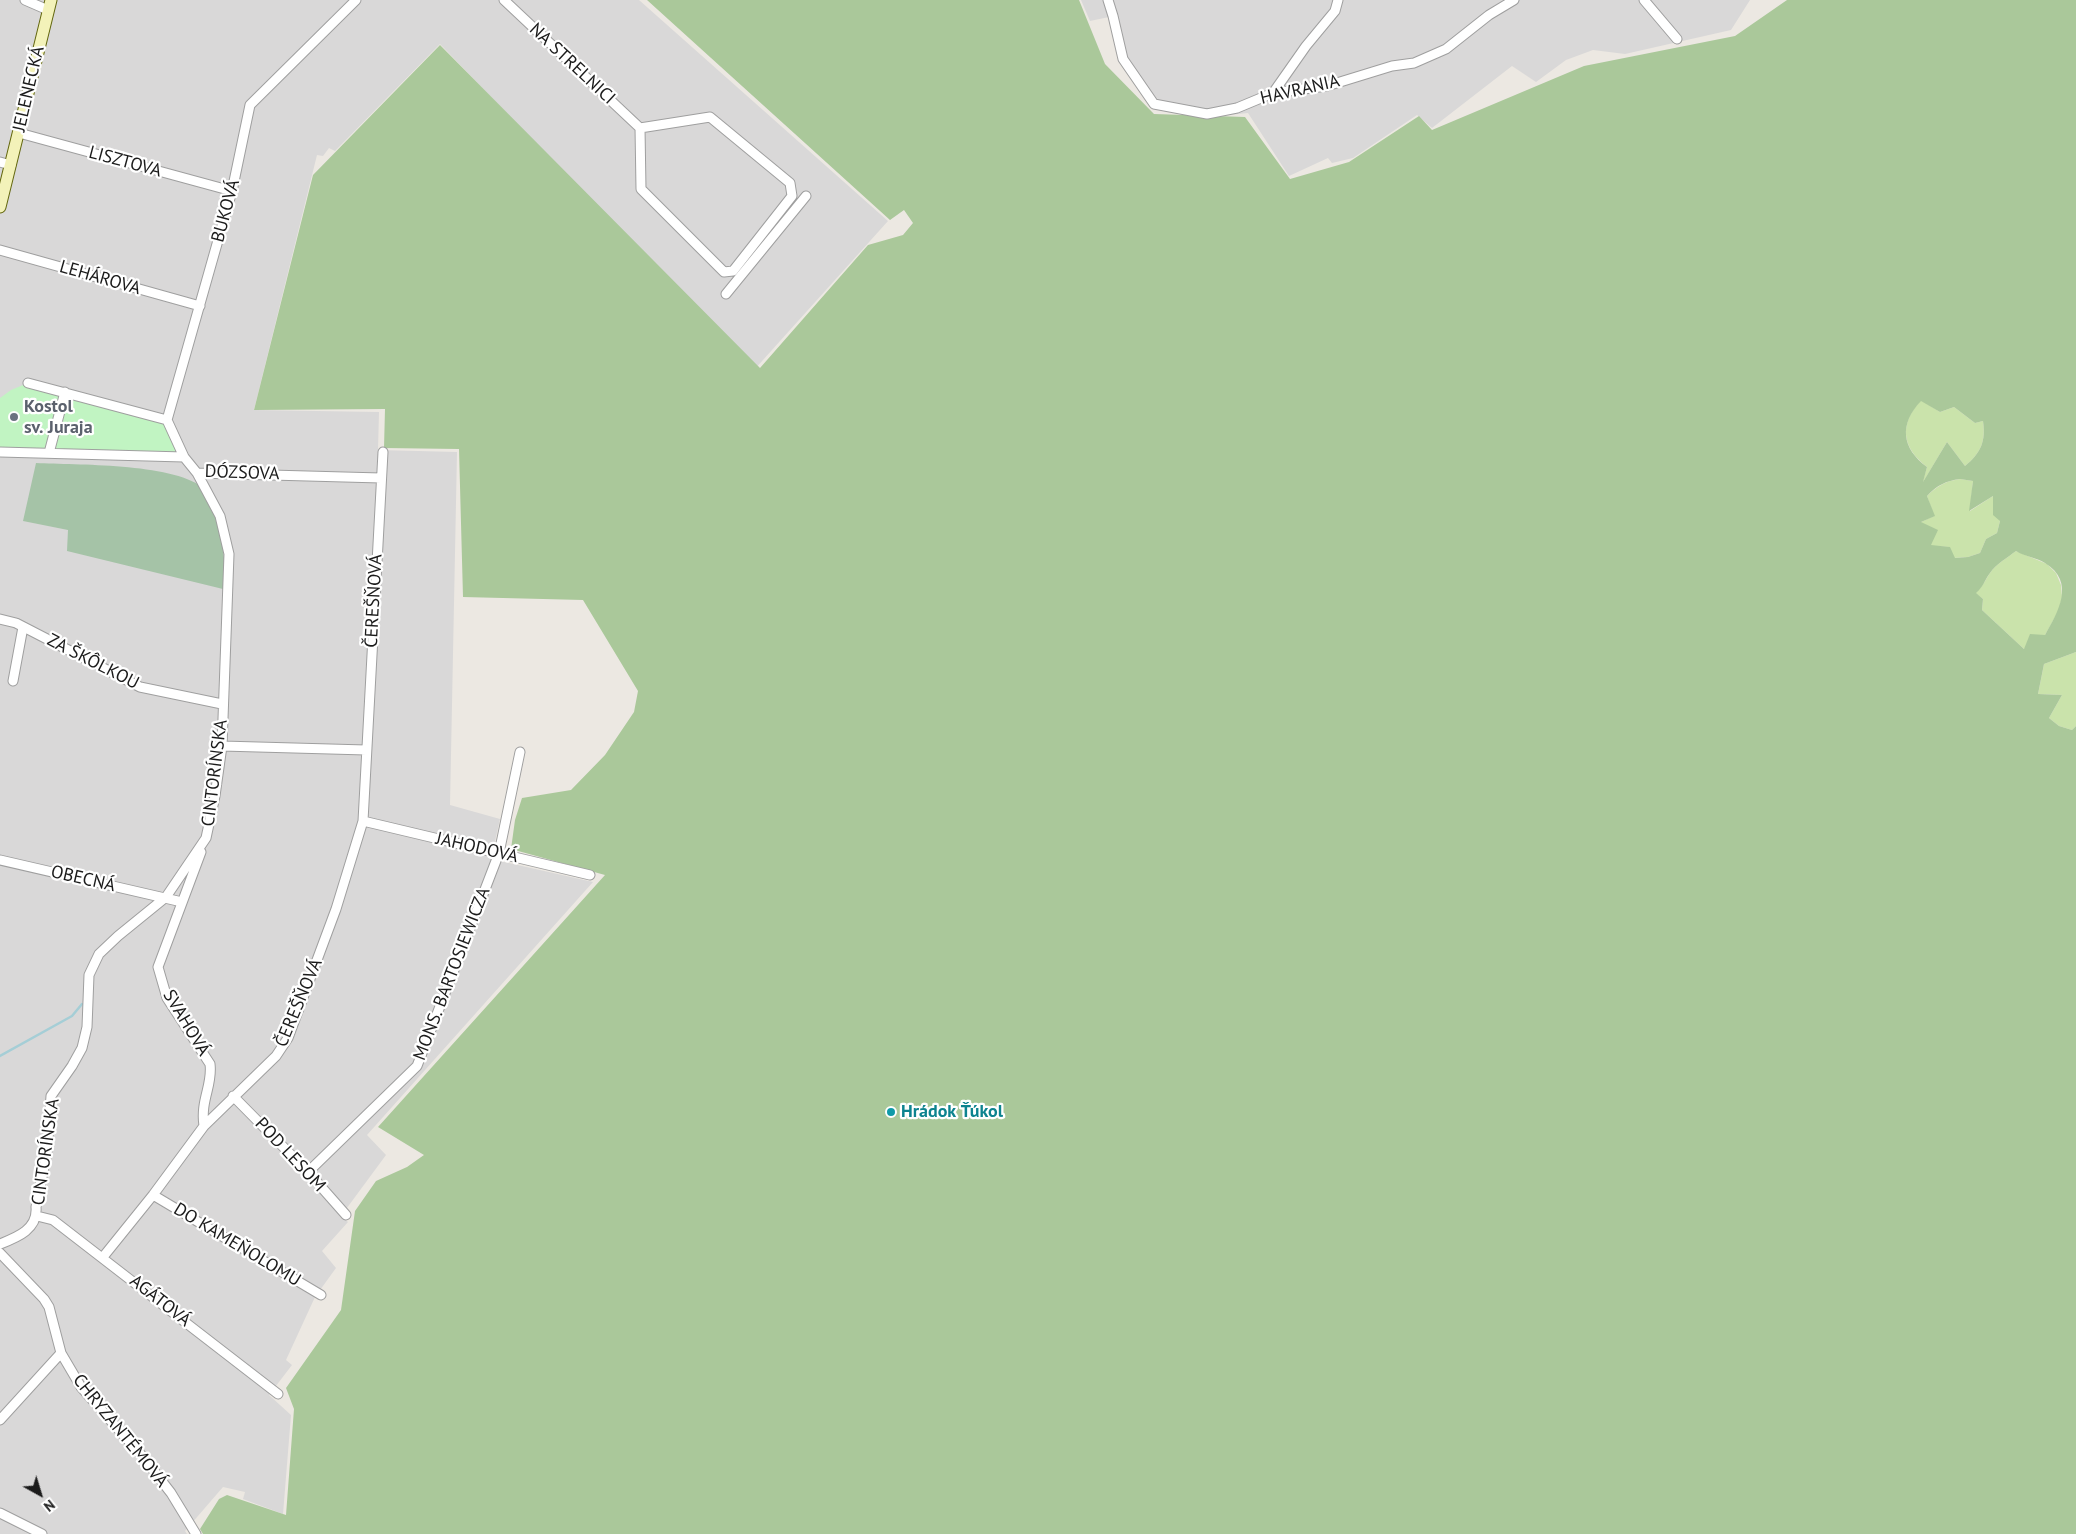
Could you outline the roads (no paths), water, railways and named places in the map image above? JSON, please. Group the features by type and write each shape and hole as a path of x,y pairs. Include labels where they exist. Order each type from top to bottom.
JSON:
{"street":[{"path":"25,0 50,5"},
{"name":"BUKOVÁ","path":"167,420 232,191 250,105 356,0"},
{"name":"NA STRELNICI","path":"504,0 640,128"},
{"name":"HAVRANIA","path":"1108,0 1122,59 1154,104 1207,114 1237,108 1273,93 1327,86 1392,66 1414,63 1446,48 1489,15 1514,0"},
{"path":"1273,93 1306,46 1335,11 1338,0"},
{"path":"1644,0 1677,39"},
{"name":"JELENECKÁ","path":"0,207 6,163 19,133 50,5"},
{"path":"710,117 790,183 792,196 776,216 733,271 724,272 641,189 640,128 710,117"},
{"name":"LISZTOVA","path":"19,133 232,191"},
{"path":"726,294 806,196"},
{"path":"776,216 784,223"},
{"name":"LEHÁROVA","path":"0,250 200,306"},
{"path":"746,254 754,260"},
{"path":"28,383 167,420 184,457"},
{"path":"49,453 65,392"},
{"name":"DÓZSOVA","path":"0,452 184,457 197,472 381,478"},
{"name":"ČEREŠŇOVÁ","path":"103,1256 153,1195 204,1126 276,1056 288,1038 336,909 363,822 381,478 384,452"},
{"name":"CINTORÍNSKA","path":"0,1244 25,1232 35,1222 37,1216 36,1207 47,1152 51,1096 68,1073 82,1048 87,1027 89,975 99,954 166,897 206,838 215,796 222,746 222,704 229,554 220,516 197,472"},
{"name":"ZA ŠKÔLKOU","path":"0,619 9,620 24,627 140,688 222,704"},
{"name":"ZA ŠKÔLKOU","path":"13,681 24,627"},
{"path":"222,746 366,750"},
{"name":"MONS. BARTOSIEWICZA","path":"308,1172 417,1066 500,853 520,752"},
{"name":"JAHODOVÁ","path":"363,822 590,875"},
{"name":"SVAHOVÁ","path":"204,1126 202,1116 204,1098 212,1074 210,1064 167,998 158,967 206,838"},
{"name":"OBECNÁ","path":"0,860 182,902"},
{"name":"POD LESOM","path":"234,1096 346,1214"},
{"name":"DO KAMEŇOLOMU","path":"153,1195 320,1295"},
{"name":"AGÁTOVÁ","path":"37,1216 53,1220 103,1256 278,1394"},
{"name":"CHRYZANTÉMOVÁ","path":"0,1253 44,1299 49,1307 61,1353 81,1387 144,1457 171,1493 196,1534"},
{"path":"0,1420 61,1353"},
{"path":"0,1512 42,1534"}],"waterway":[{"path":"0,1056 72,1016 82,1004"}],"place":[{"name":"Kostol sv. Juraja","path":"14,417"},
{"name":"Hrádok Ťúkol","path":"891,1112"}]}
